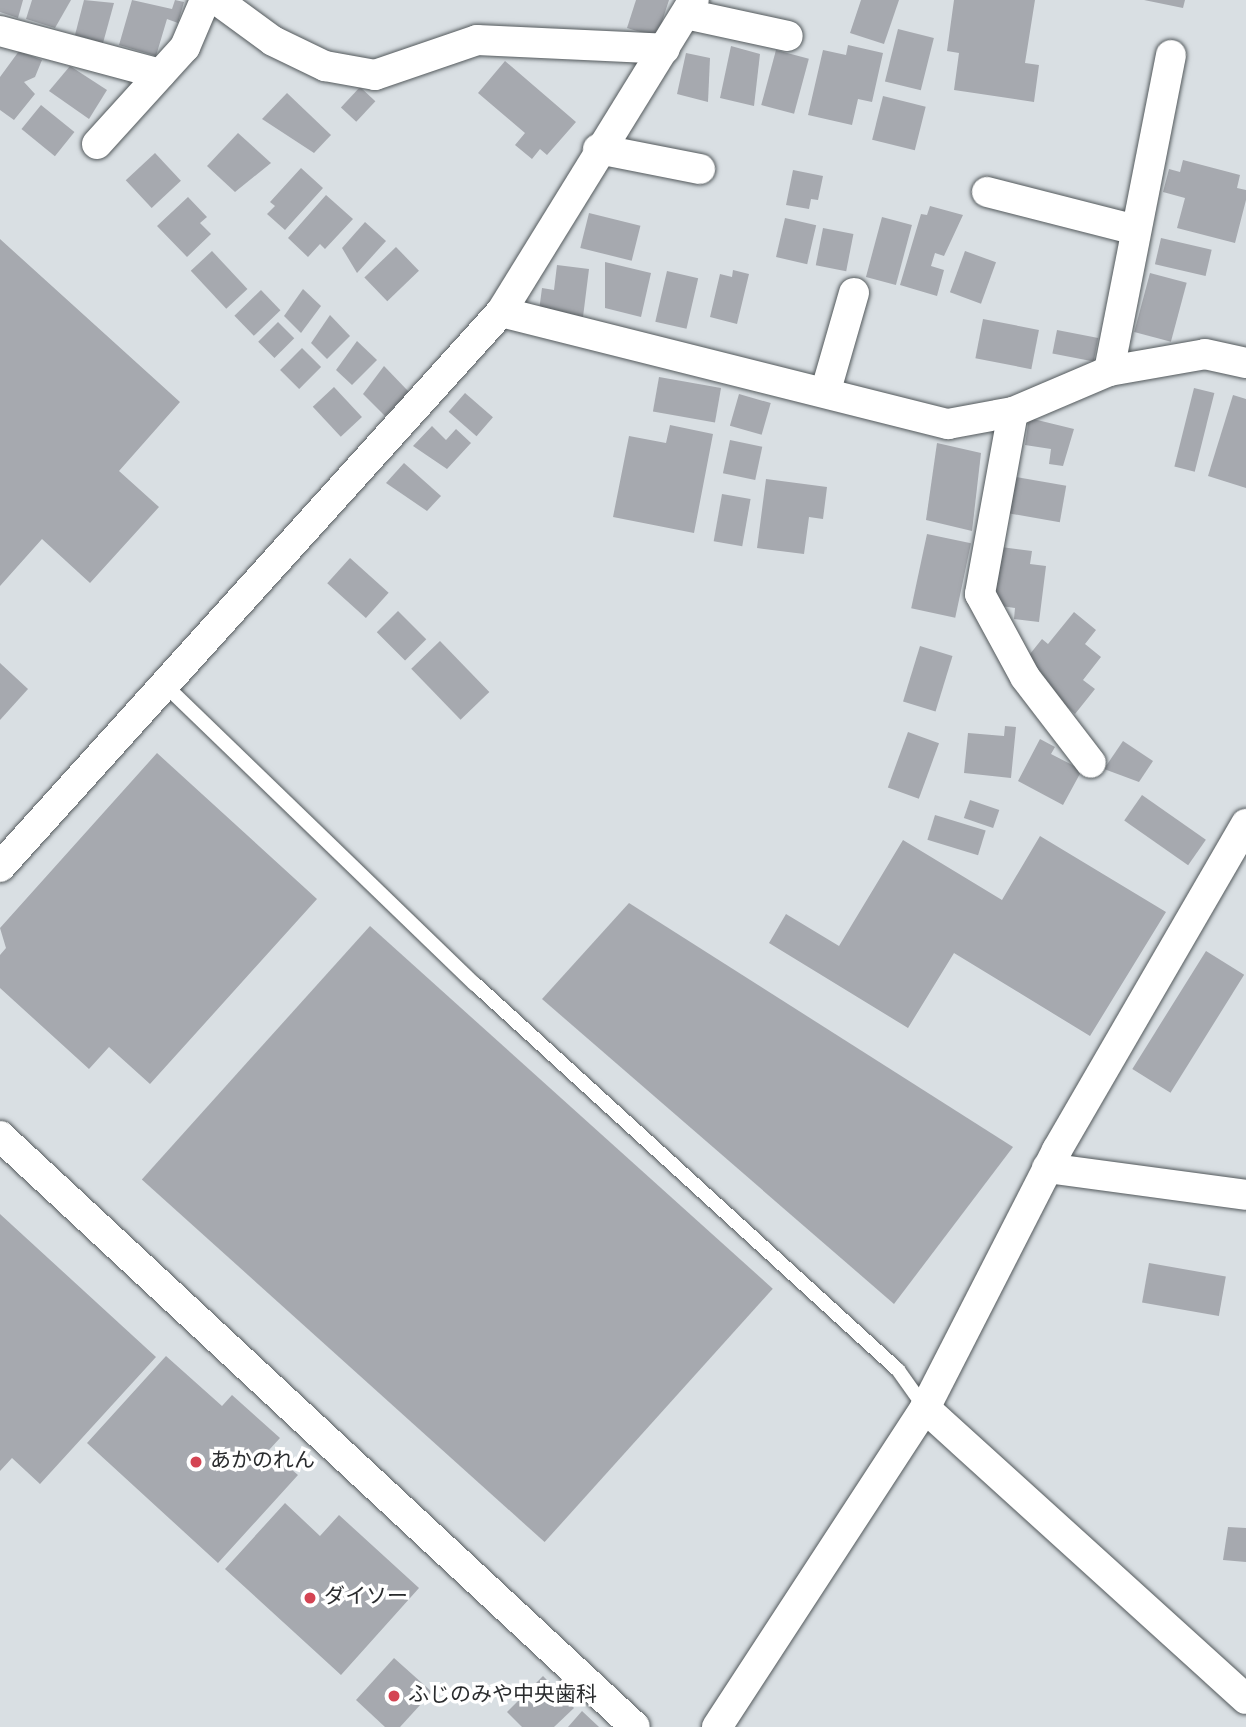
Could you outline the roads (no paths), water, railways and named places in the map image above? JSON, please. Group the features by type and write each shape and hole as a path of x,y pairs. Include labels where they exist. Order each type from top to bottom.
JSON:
{"street":[{"path":"97,144 185,47 215,0 283,46 325,66 375,75 477,40 665,49"},
{"path":"0,867 167,687 501,313 598,149 690,7 788,36"},
{"path":"0,31 160,74"},
{"path":"1109,371 1132,229 1171,55"},
{"path":"598,149 700,169"},
{"path":"987,192 1132,229"},
{"path":"826,390 854,293"},
{"path":"501,313 826,390 948,424 1013,412 1109,371 1205,354 1246,363"},
{"path":"1013,412 980,594 1025,677 1091,763"},
{"path":"717,1727 925,1408 1047,1168 1246,824"},
{"path":"0,1136 635,1727"},
{"path":"1047,1168 1246,1195"},
{"path":"925,1408 1246,1699"}],"lane":[{"path":"167,687 475,984 898,1370 925,1408"}],"place":[{"name":"あかのれん","path":"196,1462"},
{"name":"ダイソー","path":"310,1598"},
{"name":"ふじのみや中央歯科","path":"394,1696"}]}
